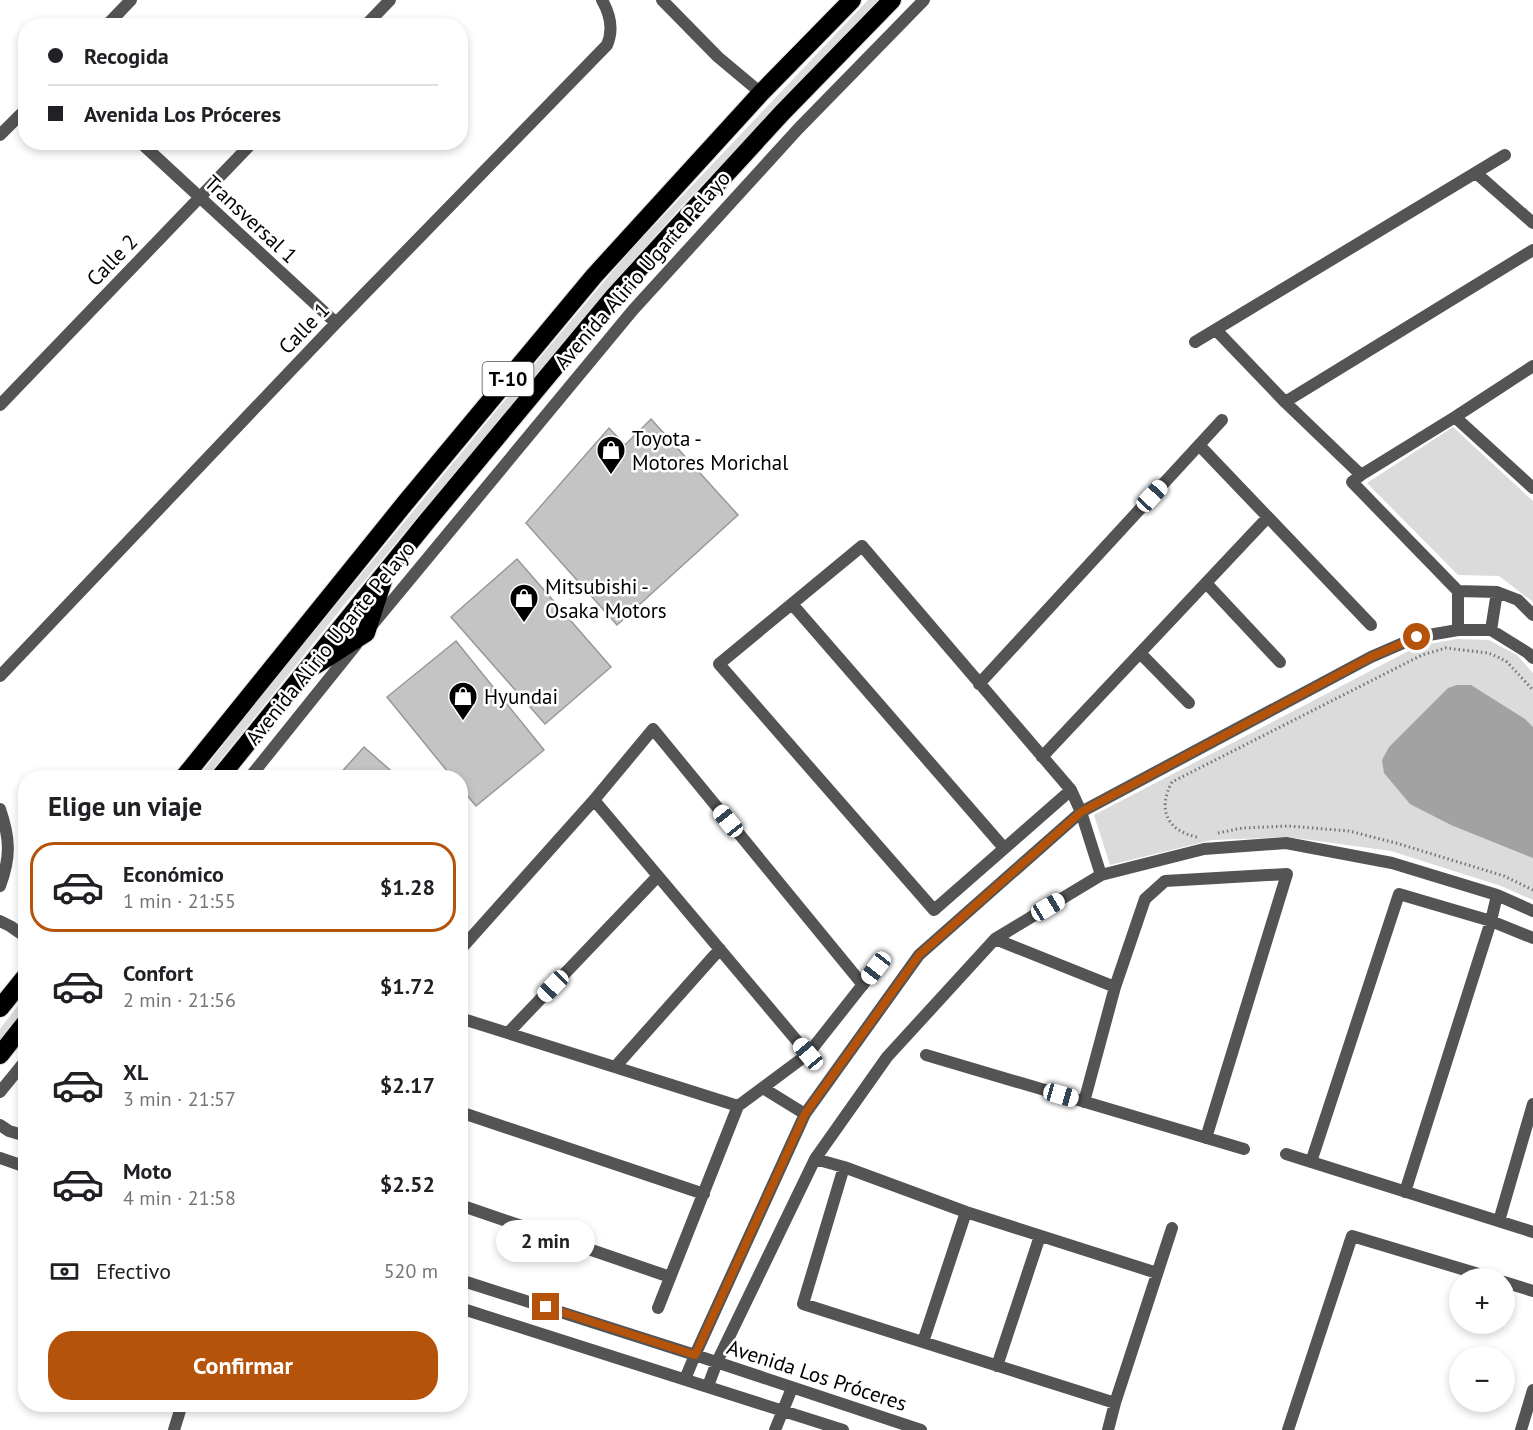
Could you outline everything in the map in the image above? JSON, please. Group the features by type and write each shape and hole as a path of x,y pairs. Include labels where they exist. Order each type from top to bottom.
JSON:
{"highway":[{"name":"Avenida Alirio Ugarte Pelayo","path":"190,770 413,493 594,276 761,93 852,0"},
{"name":"Avenida Alirio Ugarte Pelayo","path":"226,770 386,571 615,295 782,113 892,0"},
{"path":"302,675 366,633 386,571"},
{"path":"0,1008 18,986"},
{"path":"0,1055 18,1032"}],"street":[{"path":"114,18 131,0"},
{"path":"373,18 390,0"},
{"name":"Calle 1","path":"0,676 469,184 607,45 611,27 602,0"},
{"path":"662,0 718,57 761,93"},
{"name":"Avenida Alirio Ugarte Pelayo","path":"256,770 633,310 798,129 924,0"},
{"path":"0,135 18,117"},
{"name":"Transversal 1","path":"148,150 336,323"},
{"name":"Calle 2","path":"0,405 245,150"},
{"path":"1195,342 1505,155"},
{"path":"1476,172 1533,223"},
{"path":"1285,402 1533,250"},
{"path":"1216,330 1285,402 1361,475"},
{"path":"1458,630 1458,591 1352,482 1533,366"},
{"path":"1455,417 1533,488"},
{"path":"979,684 1222,420"},
{"path":"1199,445 1371,625"},
{"path":"1042,757 1268,517"},
{"path":"1071,790 934,910 718,664 862,546 1071,790 1081,812 1101,875"},
{"path":"1206,583 1280,662"},
{"path":"1458,591 1497,591 1518,600 1533,615"},
{"path":"1491,630 1497,591"},
{"path":"792,604 1004,848"},
{"path":"685,1379 805,1114 919,955 1081,812 1371,657 1417,637 1458,630 1491,630 1533,658"},
{"path":"1140,653 1189,703"},
{"path":"468,941 594,800 653,729 863,985"},
{"path":"594,800 808,1054"},
{"path":"0,809 7,835 9,855 0,886"},
{"path":"708,1386 717,1362 815,1159 887,1057 995,939 1101,875 1204,849 1286,843 1392,863 1497,895 1533,911"},
{"path":"1084,1102 1115,987 1145,899 1165,881 1287,874 1206,1138"},
{"path":"508,1033 658,876"},
{"path":"1311,1162 1399,894 1491,921 1533,939"},
{"path":"1406,1192 1491,921 1497,895"},
{"path":"0,921 18,932"},
{"path":"995,939 1115,987"},
{"path":"615,1067 720,949"},
{"path":"658,1308 738,1106 808,1054 876,968"},
{"path":"468,1020 738,1106"},
{"path":"926,1055 1244,1149"},
{"path":"0,1092 18,1070"},
{"path":"763,1088 805,1114"},
{"path":"1499,1221 1533,1104"},
{"path":"468,1115 704,1194"},
{"path":"0,1125 18,1134"},
{"path":"1286,1154 1533,1232"},
{"path":"0,1158 18,1164"},
{"path":"815,1159 844,1167 966,1212 1157,1273"},
{"path":"844,1167 803,1304 1115,1403"},
{"path":"468,1208 670,1277"},
{"path":"923,1342 966,1212"},
{"path":"1108,1430 1172,1228"},
{"path":"997,1366 1040,1236"},
{"path":"1288,1430 1352,1236 1459,1268"},
{"name":"Avenida Los Próceres","path":"468,1283 921,1430"},
{"path":"1515,1285 1533,1290"},
{"name":"Avenida Los Próceres","path":"468,1311 843,1430"},
{"path":"775,1430 792,1388"},
{"path":"1521,1430 1533,1390"},
{"path":"174,1430 180,1412"}],"path":[{"path":"1172,782 1422,655 1446,648 1488,653 1498,657 1507,662 1533,690"}],"shaded area":[{"path":"868,0 878,0 681,207 598,301 340,610 213,770 203,770 268,687 628,253"},
{"path":"1453,427 1533,501 1533,602 1499,576 1458,575 1367,483"},
{"path":"1457,639 1489,640 1517,655 1533,673 1533,900 1501,886 1391,851 1288,837 1212,840 1110,865 1094,815 1418,646"},
{"path":"1457,685 1471,685 1525,719 1533,727 1533,858 1451,825 1410,804 1384,773 1382,760 1389,747 1448,688"},
{"path":"18,1005 18,1017 0,1041 0,1029"}],"building":[{"path":"651,419 738,515 617,625 526,523 609,428 625,445"},
{"path":"517,559 611,667 545,724 451,617"},
{"path":"456,641 544,750 476,806 468,796 468,770 446,770 387,697"},
{"path":"364,747 390,770 343,770"}],"place":[{"name":"Toyota - Motores Morichal","path":"611,476"},
{"name":"Mitsubishi - Osaka Motors","path":"524,624"},
{"name":"Hyundai","path":"463,722"}],"route":[{"path":"546,1307 695,1355 805,1114 919,955 1081,812 1371,657 1417,637"}]}
